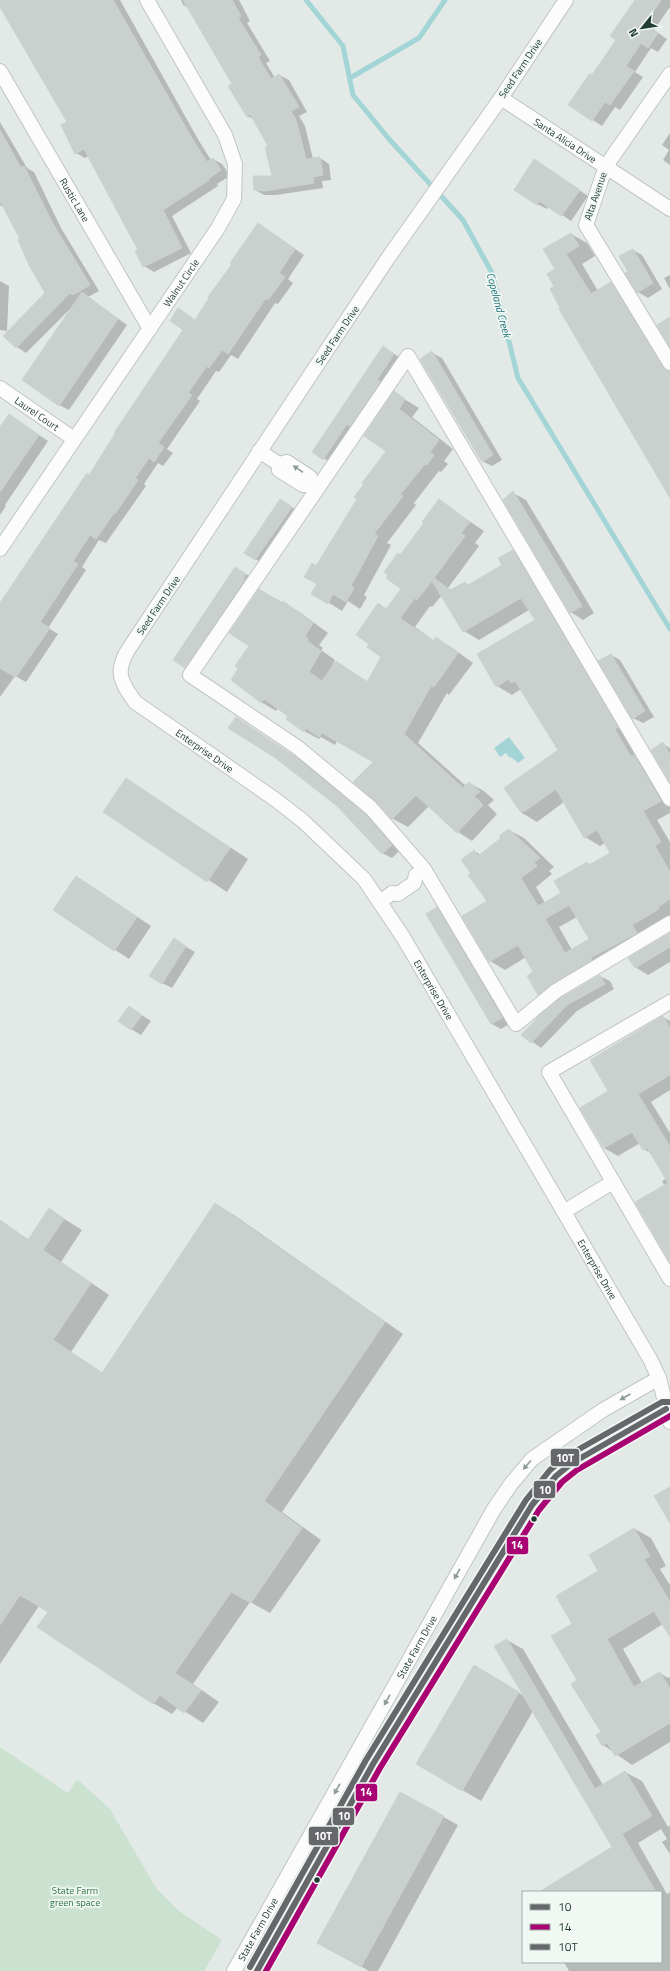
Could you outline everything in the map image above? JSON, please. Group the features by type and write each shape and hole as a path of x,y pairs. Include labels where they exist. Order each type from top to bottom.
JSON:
{"street":[{"name":"Walnut Circle","path":"0,549 218,228 234,199 236,164 225,135 147,0"},
{"name":"Seed Farm Drive","path":"120,677 123,659 128,650 418,215 501,98 566,0"},
{"name":"Rustic Lane","path":"0,71 150,329"},
{"name":"Alta Avenue","path":"670,74 606,166 586,225 670,363"},
{"name":"Santa Alicia Drive","path":"501,98 670,209"},
{"path":"670,799 408,356 314,487 190,675 297,747 371,808 420,872 516,1024 556,991 670,923"},
{"name":"Laurel Court","path":"0,388 74,439"},
{"path":"260,451 278,464 287,462 310,477 314,487"},
{"name":"Enterprise Drive","path":"120,677 126,691 136,702 276,800 303,821 364,879 403,937 565,1211 660,1378 670,1389"},
{"path":"380,902 392,893 392,887 408,875 420,872"},
{"path":"670,1002 549,1072 670,1279"},
{"path":"565,1211 613,1182"},
{"name":"Enterprise Drive","path":"660,1378 668,1413"},
{"name":"State Farm Drive","path":"234,1971 491,1515 510,1484 532,1459 557,1441 603,1410 660,1378"},
{"name":"State Farm Drive","path":"257,1971 373,1764 532,1505 556,1476 572,1464 668,1413"}],"green space":[{"name":"State Farm green space","path":"0,1747 68,1793 77,1779 110,1809 156,1888 179,1911 222,1940 204,1971 0,1971"}],"water":[{"path":"509,737 525,758 518,763 511,757 510,758 506,753 500,757 494,748"}],"building":[{"path":"0,0 113,0 207,162 213,158 221,170 208,179 209,180 163,210 182,248 143,267 135,251 138,250 84,149 75,154 61,125 67,122 0,7"},
{"path":"183,0 232,0 241,16 238,18 261,55 258,57 271,79 279,74 299,107 291,111 296,120 306,159 320,157 323,175 313,177 314,183 266,191 254,190 253,176 272,176 265,147 268,146 250,114 247,117 228,86 232,84"},
{"path":"635,0 661,0 645,24 658,33 648,48 641,43 626,66 634,71 610,105 605,102 592,121 568,105 590,73 592,75 616,40 610,36"},
{"path":"0,130 21,168 24,166 52,222 90,285 73,295 70,293 16,348 3,336 45,293 29,265 18,240 20,239 0,201"},
{"path":"534,159 580,190 561,216 539,201 537,205 514,190"},
{"path":"258,223 295,249 279,273 285,277 268,300 266,298 228,354 222,350 209,368 207,366 188,393 192,395 158,443 164,447 154,462 149,458 135,478 138,480 115,514 114,513 96,539 90,535 73,561 78,564 40,622 50,628 16,677 8,673 0,668 0,603 87,473 89,475 115,434 114,433 183,330 170,321 178,308 195,320 209,298 208,297 232,264 230,263"},
{"path":"571,233 579,246 566,254 591,294 611,282 663,367 670,371 670,498 559,309 560,308 550,289 554,286 547,274 555,269 543,249"},
{"path":"633,249 653,283 637,293 625,273 628,272 619,256"},
{"path":"82,292 118,319 59,406 22,380"},
{"path":"670,317 670,347 657,325"},
{"path":"383,346 394,354 377,380 380,382 350,426 347,424 323,460 312,452"},
{"path":"432,351 493,455 482,462 420,359"},
{"path":"394,391 405,399 399,409 439,440 430,452 434,455 400,495 403,496 374,534 378,536 351,586 354,588 346,602 333,594 328,604 311,594 317,584 304,577 312,563 316,566 357,499 354,497 364,484 362,483 386,451 364,436"},
{"path":"9,414 39,435 0,492 0,427"},
{"path":"513,491 582,606 570,613 503,500"},
{"path":"280,499 292,507 255,560 244,553"},
{"path":"439,499 470,522 461,533 465,536 434,578 450,590 465,582 468,585 502,565 498,558 513,550 618,727 615,729 631,757 634,755 661,801 643,811 661,842 655,846 670,872 670,899 658,907 659,909 632,925 637,933 590,958 592,960 552,984 538,995 527,976 533,972 518,945 489,962 462,916 487,901 468,875 471,873 461,860 474,850 478,856 501,838 499,836 509,829 540,858 534,862 537,866 521,878 538,906 561,893 554,881 587,862 589,865 610,853 597,830 584,838 556,789 525,811 520,811 504,788 558,750 515,681 511,683 509,679 496,687 477,654 535,620 521,598 463,632 432,581 417,600 415,598 400,618 433,641 436,637 458,653 434,687 431,686 404,734 463,788 469,782 480,792 474,796 483,805 457,833 416,795 392,819 376,802 353,782 373,762 322,733 319,737 306,728 304,732 286,719 288,716 264,699 261,703 231,680 238,669 235,666 249,646 229,633 259,589 281,603 283,601 313,623 305,636 308,639 307,641 321,651 309,672 322,681 336,661 367,682 381,657 367,647 369,644 356,635 378,603 386,609 401,589 386,578 388,575 384,572 398,553 400,555 424,523 422,522","holes":["569,905 589,939 565,953 545,919"]},
{"path":"235,567 246,574 243,578 245,579 185,668 173,660"},
{"path":"611,654 645,711 632,719 598,661"},
{"path":"236,717 298,759 365,814 392,845 382,854 337,806 274,757 228,728"},
{"path":"663,742 670,755 670,782 651,750"},
{"path":"126,778 230,848 207,882 103,812"},
{"path":"76,876 137,917 114,951 53,910"},
{"path":"437,907 502,1018 491,1024 426,914"},
{"path":"670,933 670,947 635,968 628,958"},
{"path":"174,938 186,946 162,984 149,976"},
{"path":"600,975 605,984 567,1005 531,1043 521,1035 541,1014 561,998"},
{"path":"129,1006 142,1015 131,1030 118,1021"},
{"path":"663,1016 670,1028 670,1075 638,1094 670,1147 670,1262 635,1202 668,1183 647,1148 643,1150 632,1132 604,1148 580,1108 608,1091 590,1060"},
{"path":"215,1203 385,1322 264,1501 302,1528 251,1603 231,1592 175,1673 201,1690 184,1713 160,1695 153,1704 37,1627 48,1612 20,1595 0,1625 0,1221 28,1240 49,1208 64,1219 43,1250 91,1283 53,1340 102,1373"},
{"path":"670,1487 670,1523 654,1496"},
{"path":"634,1528 650,1556 644,1559 670,1602 670,1637 654,1611 607,1639 634,1687 660,1672 670,1689 670,1723 615,1756 607,1743 602,1746 596,1735 601,1732 571,1684 577,1680 551,1636 572,1624 556,1596 598,1571 589,1555"},
{"path":"507,1639 595,1789 625,1771 652,1816 622,1834 655,1891 541,1891 612,1847 494,1646"},
{"path":"474,1665 519,1692 462,1791 416,1764"},
{"path":"400,1792 444,1816 361,1967 317,1943"}],"waterway":[{"name":"Copeland Creek","path":"306,0 343,46 353,95 389,139 463,220 492,273 518,378 670,629"},
{"path":"350,78 419,38 445,0"}],"transit line":[{"name":"10T","path":"250,1967 366,1760 526,1500 550,1470 567,1456 662,1402 670,1402"},
{"name":"10","path":"257,1971 373,1764 532,1505 556,1476 572,1463 666,1409"},
{"name":"14","path":"266,1971 380,1768 539,1510 562,1482 577,1470 670,1416"}]}
